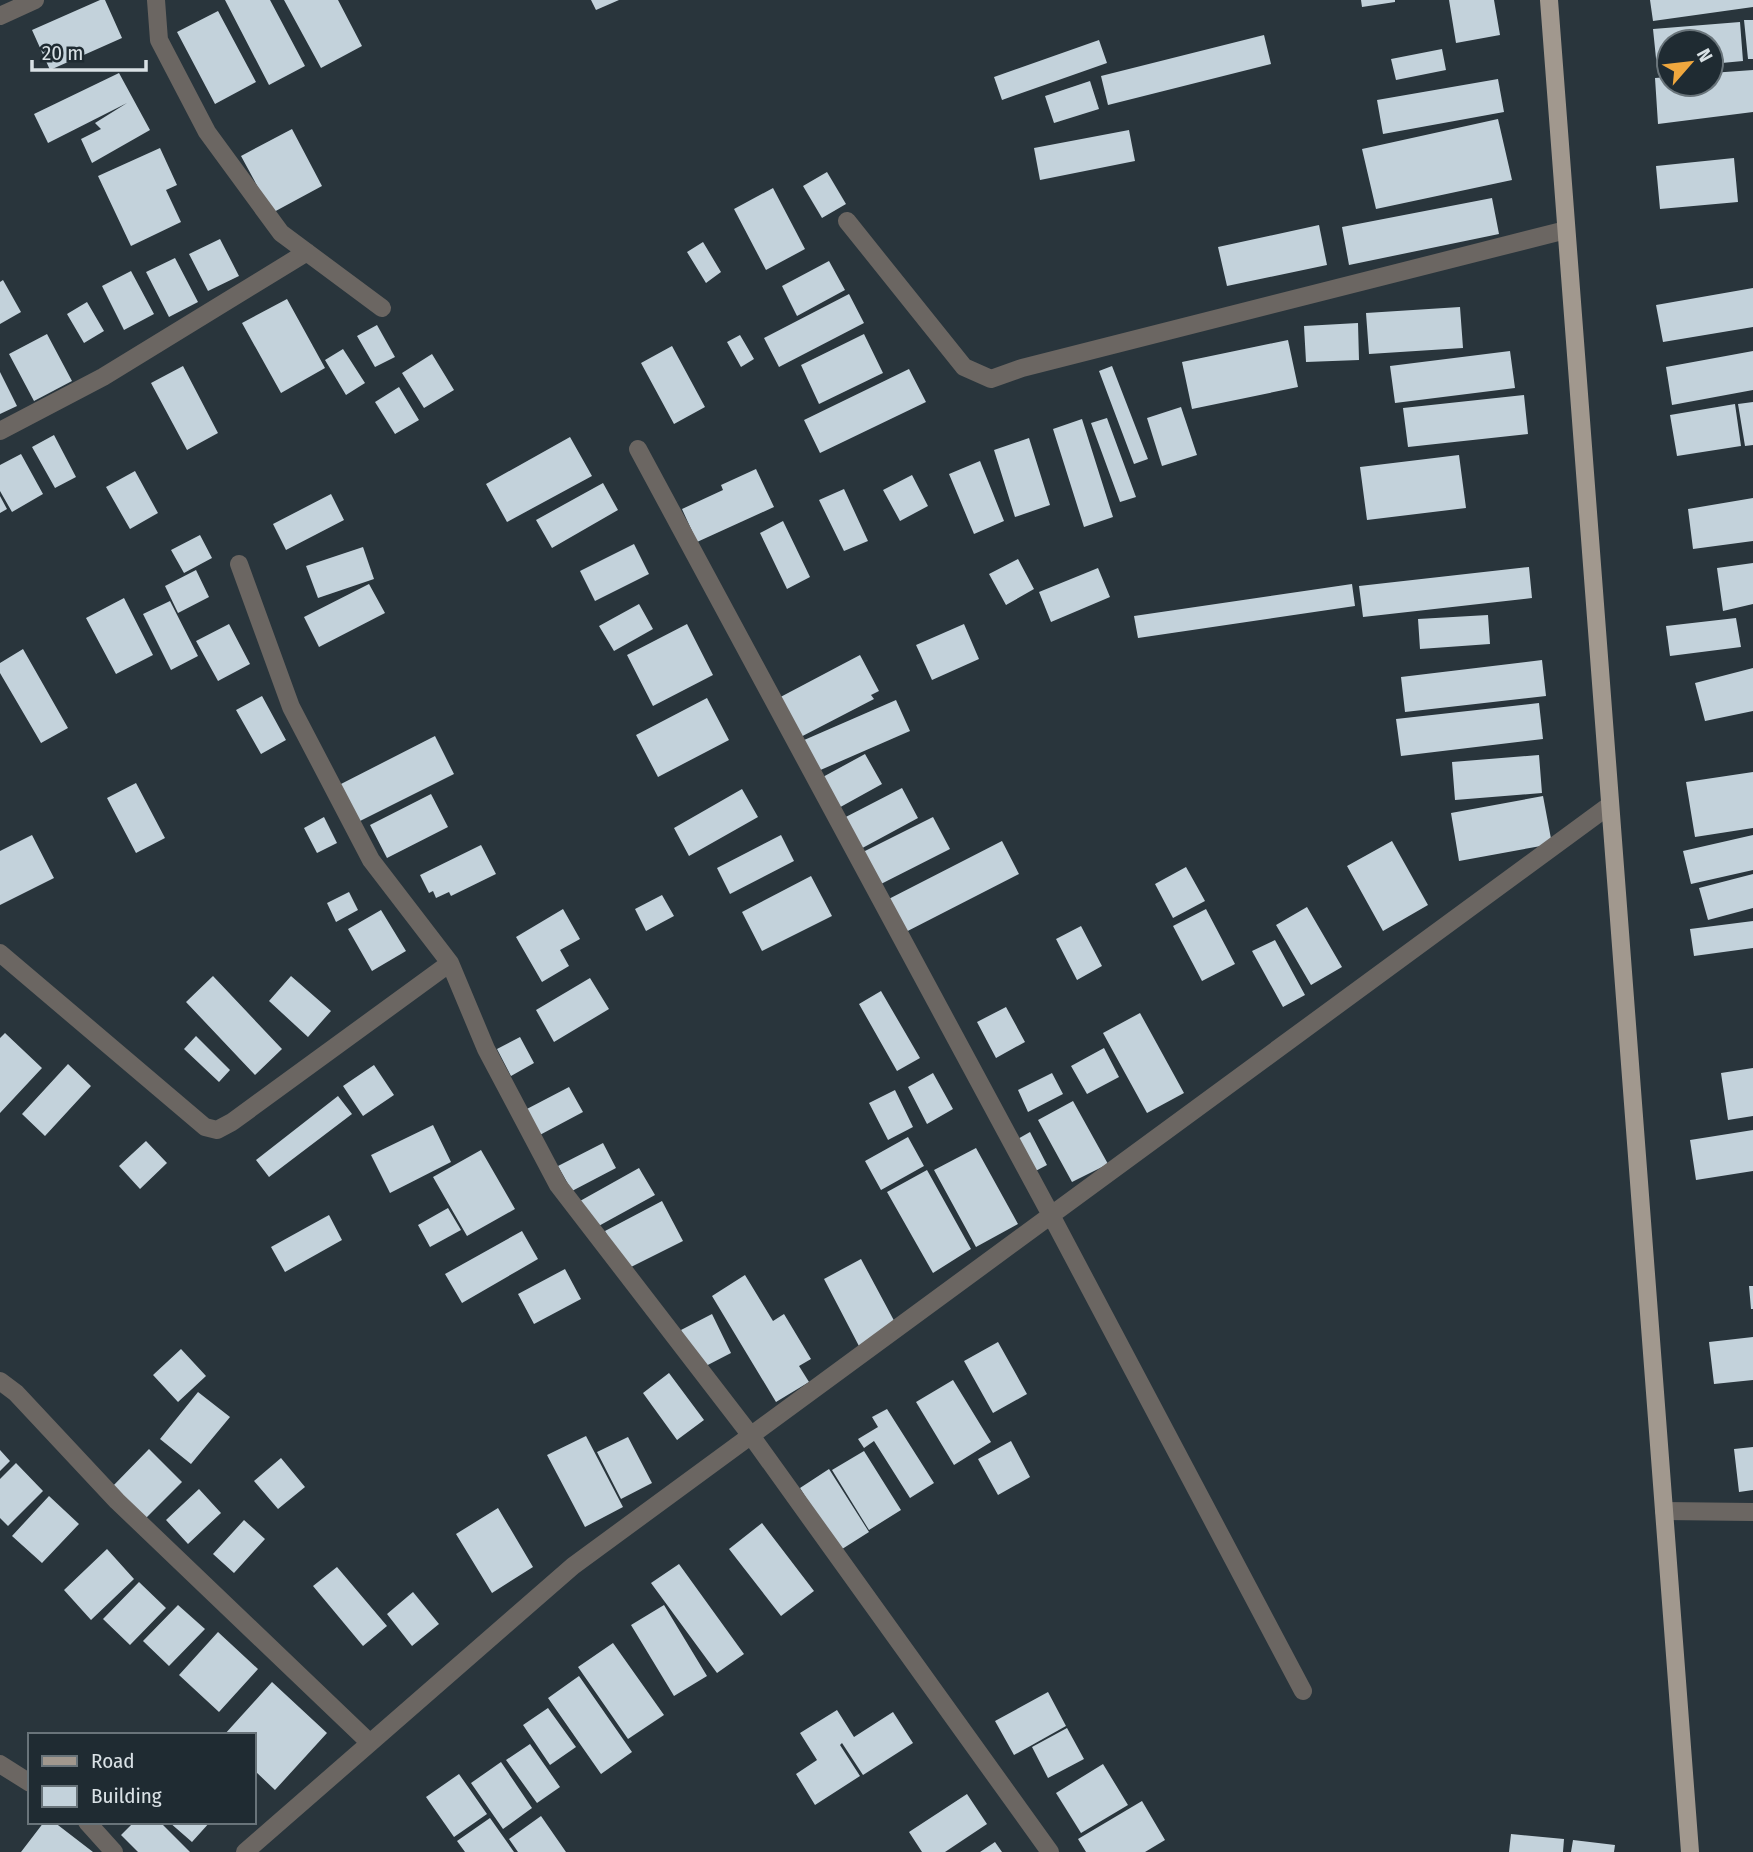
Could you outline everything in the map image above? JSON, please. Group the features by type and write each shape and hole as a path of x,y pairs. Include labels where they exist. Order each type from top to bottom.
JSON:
{"main road":[{"path":"1549,0 1690,1852"}],"street":[{"path":"0,16 35,0"},
{"path":"156,0 159,40 207,132 281,233 382,308"},
{"path":"847,221 964,367 991,379 1022,368 1566,230"},
{"path":"0,431 103,377 307,252"},
{"path":"638,449 1052,1217 1303,1692"},
{"path":"239,564 290,707 371,860 450,962 486,1049 558,1185 752,1437 1050,1852"},
{"path":"244,1852 573,1566 1610,805"},
{"path":"0,953 195,1119 205,1127 217,1130 232,1122 450,962"},
{"path":"0,1381 16,1393 117,1501 369,1743"},
{"path":"1664,1511 1753,1512"},
{"path":"0,1764 28,1782"},
{"path":"89,1824 114,1852"}],"building":[{"path":"105,0 122,38 50,70 32,30"},
{"path":"225,0 270,0 305,66 269,85"},
{"path":"284,0 338,0 362,46 321,68"},
{"path":"591,0 619,0 596,10"},
{"path":"1361,0 1395,0 1395,2 1362,7"},
{"path":"1449,0 1494,0 1500,35 1456,43"},
{"path":"1650,0 1753,0 1753,7 1653,21"},
{"path":"218,11 256,82 215,104 177,32"},
{"path":"1744,20 1753,20 1753,59 1748,59"},
{"path":"1740,22 1743,61 1725,63 1725,28 1665,28"},
{"path":"1264,35 1271,64 1108,105 1101,76"},
{"path":"1099,40 1107,63 1002,100 994,77"},
{"path":"1442,49 1446,70 1396,80 1391,59"},
{"path":"1753,70 1753,112 1658,124 1656,98 1725,98 1725,72"},
{"path":"119,73 150,130 92,163 81,139 101,129 95,123 127,103 48,143 34,114"},
{"path":"1498,79 1504,112 1383,134 1377,100"},
{"path":"1090,81 1099,109 1054,123 1045,96"},
{"path":"1498,119 1512,180 1376,209 1362,149"},
{"path":"292,129 322,186 272,213 241,156"},
{"path":"1129,130 1135,161 1040,180 1034,148"},
{"path":"160,148 177,185 166,190 181,222 131,246 98,176"},
{"path":"1734,158 1738,202 1660,209 1656,166"},
{"path":"827,172 846,204 822,218 803,186"},
{"path":"773,188 805,249 766,270 734,209"},
{"path":"1492,198 1499,234 1349,265 1342,227"},
{"path":"1319,225 1327,265 1227,286 1218,247"},
{"path":"220,239 239,276 208,291 189,254"},
{"path":"703,242 721,272 706,283 687,252"},
{"path":"175,258 198,302 169,317 146,272"},
{"path":"829,261 845,290 797,316 782,286"},
{"path":"131,271 154,314 124,330 102,286"},
{"path":"3,280 21,312 0,324 0,282"},
{"path":"1753,288 1753,327 1663,342 1656,305"},
{"path":"849,294 864,323 779,367 764,338"},
{"path":"287,299 325,368 281,393 242,323"},
{"path":"87,302 104,331 84,343 67,314"},
{"path":"1460,307 1463,348 1369,354 1366,313"},
{"path":"1358,323 1359,360 1306,362 1304,326"},
{"path":"377,325 395,357 375,367 357,336"},
{"path":"47,334 72,381 34,401 9,354"},
{"path":"864,334 883,373 819,404 801,365"},
{"path":"740,335 754,359 741,367 727,342"},
{"path":"1288,340 1298,387 1192,409 1182,362"},
{"path":"672,346 705,407 674,424 641,363"},
{"path":"343,349 365,383 346,395 325,360"},
{"path":"1510,351 1515,388 1395,403 1390,366"},
{"path":"1753,351 1753,390 1672,405 1666,367"},
{"path":"432,354 454,390 424,408 402,373"},
{"path":"183,366 218,433 187,450 151,383"},
{"path":"1112,366 1148,459 1134,464 1099,371"},
{"path":"909,369 926,402 820,453 804,420"},
{"path":"0,372 17,406 0,414"},
{"path":"399,387 419,420 395,434 375,402"},
{"path":"1524,395 1528,434 1408,447 1403,408"},
{"path":"1753,402 1753,445 1745,446 1738,404"},
{"path":"1735,404 1741,446 1677,456 1670,415"},
{"path":"1181,407 1197,455 1162,466 1147,418"},
{"path":"1107,418 1136,497 1120,502 1091,423"},
{"path":"1082,419 1113,517 1084,527 1053,429"},
{"path":"54,435 76,477 55,488 32,447"},
{"path":"570,437 592,476 507,522 486,484"},
{"path":"1029,438 1050,505 1015,517 994,450"},
{"path":"21,454 43,494 12,512 0,491 0,465"},
{"path":"1459,455 1466,508 1367,520 1360,467"},
{"path":"980,461 1004,521 974,534 949,474"},
{"path":"756,469 774,507 697,542 682,509 723,490 721,485"},
{"path":"135,471 158,513 130,529 106,487"},
{"path":"912,475 928,506 900,521 883,490"},
{"path":"603,483 618,510 552,548 536,520"},
{"path":"844,489 868,541 844,551 819,500"},
{"path":"331,494 344,520 286,550 273,524"},
{"path":"0,496 7,509 0,513"},
{"path":"1753,498 1753,541 1693,549 1688,509"},
{"path":"783,521 810,577 787,589 760,533"},
{"path":"200,535 212,558 184,573 171,550"},
{"path":"634,544 649,574 595,601 580,571"},
{"path":"363,547 374,579 318,598 306,566"},
{"path":"1018,559 1034,589 1006,605 989,574"},
{"path":"1753,563 1753,604 1723,611 1717,568"},
{"path":"1529,567 1532,598 1363,617 1359,586"},
{"path":"1098,568 1110,597 1051,622 1039,592"},
{"path":"196,570 209,597 178,613 165,586"},
{"path":"369,584 385,613 319,647 304,617"},
{"path":"1352,584 1355,606 1138,638 1134,616"},
{"path":"124,598 153,655 116,674 86,618"},
{"path":"170,601 198,656 171,670 143,614"},
{"path":"639,604 653,629 614,651 599,626"},
{"path":"1488,615 1490,644 1420,649 1418,619"},
{"path":"1736,618 1741,647 1670,656 1666,626"},
{"path":"229,624 250,664 218,681 196,641"},
{"path":"687,624 713,675 653,706 627,655"},
{"path":"964,624 979,659 932,680 916,645"},
{"path":"23,649 68,728 41,743 0,673 0,663"},
{"path":"860,655 879,691 871,695 874,699 791,742 771,702"},
{"path":"1542,660 1546,696 1405,712 1401,677"},
{"path":"1753,668 1753,711 1705,721 1695,683"},
{"path":"262,696 286,740 261,754 236,710"},
{"path":"707,698 729,740 658,777 636,735"},
{"path":"896,700 910,731 809,775 795,744"},
{"path":"1539,703 1543,739 1401,756 1396,719"},
{"path":"435,736 454,774 358,822 339,785"},
{"path":"865,754 882,784 826,815 810,784"},
{"path":"1539,755 1542,793 1455,800 1452,762"},
{"path":"1753,772 1753,828 1695,837 1686,782"},
{"path":"136,783 165,838 136,853 107,798"},
{"path":"902,788 918,818 855,852 838,821"},
{"path":"742,789 758,817 689,856 674,828"},
{"path":"431,794 448,827 387,858 370,825"},
{"path":"1543,796 1552,844 1459,861 1451,813"},
{"path":"324,817 337,843 317,853 304,828"},
{"path":"933,817 950,849 879,885 863,852"},
{"path":"32,835 54,878 0,905 0,851"},
{"path":"781,835 794,861 730,894 717,868"},
{"path":"1753,835 1753,870 1691,884 1683,851"},
{"path":"1002,841 1019,874 894,938 877,905"},
{"path":"1392,841 1428,905 1383,931 1347,866"},
{"path":"481,845 496,874 451,896 449,892 436,898 433,891 429,893 420,875"},
{"path":"1186,867 1205,901 1173,918 1155,884"},
{"path":"1753,874 1753,908 1708,920 1699,888"},
{"path":"811,876 832,916 762,951 742,912"},
{"path":"349,892 358,910 336,922 327,903"},
{"path":"662,895 674,916 646,931 635,909"},
{"path":"1307,907 1342,967 1311,985 1276,925"},
{"path":"563,909 580,939 560,950 569,966 542,982 516,937"},
{"path":"1206,909 1235,964 1202,981 1173,926"},
{"path":"381,910 406,951 372,971 348,929"},
{"path":"1753,921 1753,948 1694,956 1690,929"},
{"path":"1081,926 1102,966 1077,980 1056,939"},
{"path":"1275,940 1305,995 1283,1007 1252,951"},
{"path":"213,976 282,1049 255,1075 186,1002"},
{"path":"291,976 331,1011 308,1037 269,1001"},
{"path":"590,978 609,1009 554,1042 536,1010"},
{"path":"881,991 920,1058 897,1071 859,1004"},
{"path":"1006,1007 1025,1042 996,1058 977,1022"},
{"path":"1140,1013 1184,1093 1147,1113 1103,1033"},
{"path":"5,1033 42,1068 0,1113 0,1038"},
{"path":"196,1036 230,1070 219,1082 184,1049"},
{"path":"520,1037 534,1063 511,1076 497,1049"},
{"path":"1104,1048 1119,1077 1087,1094 1071,1066"},
{"path":"68,1064 91,1086 45,1136 22,1114"},
{"path":"374,1065 394,1095 363,1116 343,1086"},
{"path":"1753,1068 1753,1116 1728,1120 1721,1073"},
{"path":"933,1073 953,1109 927,1124 908,1087"},
{"path":"1052,1073 1063,1094 1028,1112 1018,1090"},
{"path":"569,1087 583,1112 536,1137 523,1111"},
{"path":"895,1090 913,1127 888,1140 869,1103"},
{"path":"338,1096 352,1114 269,1177 256,1160"},
{"path":"1073,1101 1108,1164 1072,1182 1038,1120"},
{"path":"433,1125 451,1162 390,1193 371,1155"},
{"path":"1753,1130 1753,1171 1696,1180 1690,1140"},
{"path":"1030,1132 1047,1165 1024,1177 1007,1145"},
{"path":"908,1137 924,1166 881,1190 865,1161"},
{"path":"146,1141 167,1163 140,1189 119,1166"},
{"path":"603,1143 616,1168 572,1191 558,1166"},
{"path":"976,1148 1018,1224 976,1247 934,1170"},
{"path":"481,1150 515,1209 467,1236 433,1177"},
{"path":"639,1168 655,1195 595,1228 580,1201"},
{"path":"927,1170 971,1249 933,1273 887,1192"},
{"path":"662,1201 683,1241 625,1270 605,1231"},
{"path":"448,1208 461,1230 430,1247 418,1225"},
{"path":"329,1215 342,1240 285,1272 271,1247"},
{"path":"522,1231 538,1259 462,1303 445,1274"},
{"path":"861,1259 898,1328 860,1348 824,1279"},
{"path":"565,1269 581,1299 534,1324 518,1294"},
{"path":"745,1275 773,1321 784,1314 811,1359 799,1366 809,1382 776,1402 712,1296"},
{"path":"1749,1286 1753,1286 1753,1309 1751,1309"},
{"path":"712,1314 731,1353 700,1369 681,1330"},
{"path":"1753,1337 1753,1380 1714,1384 1709,1342"},
{"path":"998,1342 1027,1394 993,1413 964,1361"},
{"path":"181,1349 206,1376 178,1402 153,1375"},
{"path":"669,1373 704,1420 677,1440 643,1393"},
{"path":"953,1380 991,1442 954,1465 916,1402"},
{"path":"198,1392 230,1417 191,1464 160,1439"},
{"path":"887,1409 934,1483 910,1498 874,1441 864,1448 858,1439 878,1427 872,1417"},
{"path":"586,1436 623,1507 585,1527 547,1455"},
{"path":"628,1437 652,1483 621,1499 597,1452"},
{"path":"1011,1441 1030,1477 998,1495 978,1459"},
{"path":"1753,1447 1753,1490 1739,1492 1734,1449"},
{"path":"149,1449 182,1482 144,1520 111,1488"},
{"path":"0,1450 10,1461 0,1471"},
{"path":"864,1451 901,1510 869,1530 832,1470"},
{"path":"281,1458 305,1487 278,1509 254,1481"},
{"path":"16,1463 43,1491 8,1526 0,1518 0,1479"},
{"path":"829,1469 869,1532 839,1551 800,1488"},
{"path":"199,1489 221,1513 188,1544 166,1520"},
{"path":"49,1496 79,1524 42,1563 12,1536"},
{"path":"498,1508 533,1567 492,1593 456,1534"},
{"path":"244,1520 265,1539 234,1573 213,1554"},
{"path":"762,1523 814,1591 781,1616 729,1549"},
{"path":"107,1549 134,1579 91,1620 64,1590"},
{"path":"679,1564 744,1654 717,1673 651,1583"},
{"path":"337,1567 387,1626 363,1646 313,1586"},
{"path":"139,1582 166,1608 130,1645 103,1619"},
{"path":"413,1592 439,1624 412,1646 387,1614"},
{"path":"178,1605 205,1629 169,1666 143,1641"},
{"path":"664,1605 707,1676 674,1696 631,1625"},
{"path":"218,1632 258,1669 219,1712 179,1675"},
{"path":"613,1643 664,1715 628,1739 578,1667"},
{"path":"579,1676 632,1752 601,1774 548,1698"},
{"path":"272,1682 327,1733 275,1790 256,1772 256,1733 226,1733"},
{"path":"1048,1692 1066,1726 1014,1755 995,1721"},
{"path":"548,1708 576,1747 550,1765 523,1725"},
{"path":"837,1710 854,1737 893,1712 913,1743 863,1775 842,1743 840,1745 860,1776 815,1805 796,1774 817,1760 800,1733"},
{"path":"1067,1728 1084,1759 1048,1778 1032,1747"},
{"path":"530,1744 560,1787 537,1803 506,1760"},
{"path":"501,1762 532,1808 503,1829 471,1783"},
{"path":"1103,1764 1128,1805 1081,1833 1056,1793"},
{"path":"459,1774 487,1814 454,1837 426,1797"},
{"path":"967,1794 987,1824 945,1852 922,1852 909,1832"},
{"path":"1142,1801 1165,1840 1145,1852 1086,1852 1078,1839"},
{"path":"541,1816 566,1852 518,1852 509,1839"},
{"path":"490,1818 514,1852 465,1852 457,1841"},
{"path":"42,1824 57,1824 93,1852 21,1852"},
{"path":"132,1824 162,1824 190,1852 138,1852 121,1835"},
{"path":"171,1824 208,1824 192,1842"},
{"path":"1511,1834 1564,1839 1563,1852 1509,1852"},
{"path":"1573,1840 1615,1845 1614,1852 1571,1852"},
{"path":"995,1842 1002,1852 980,1852"}]}
